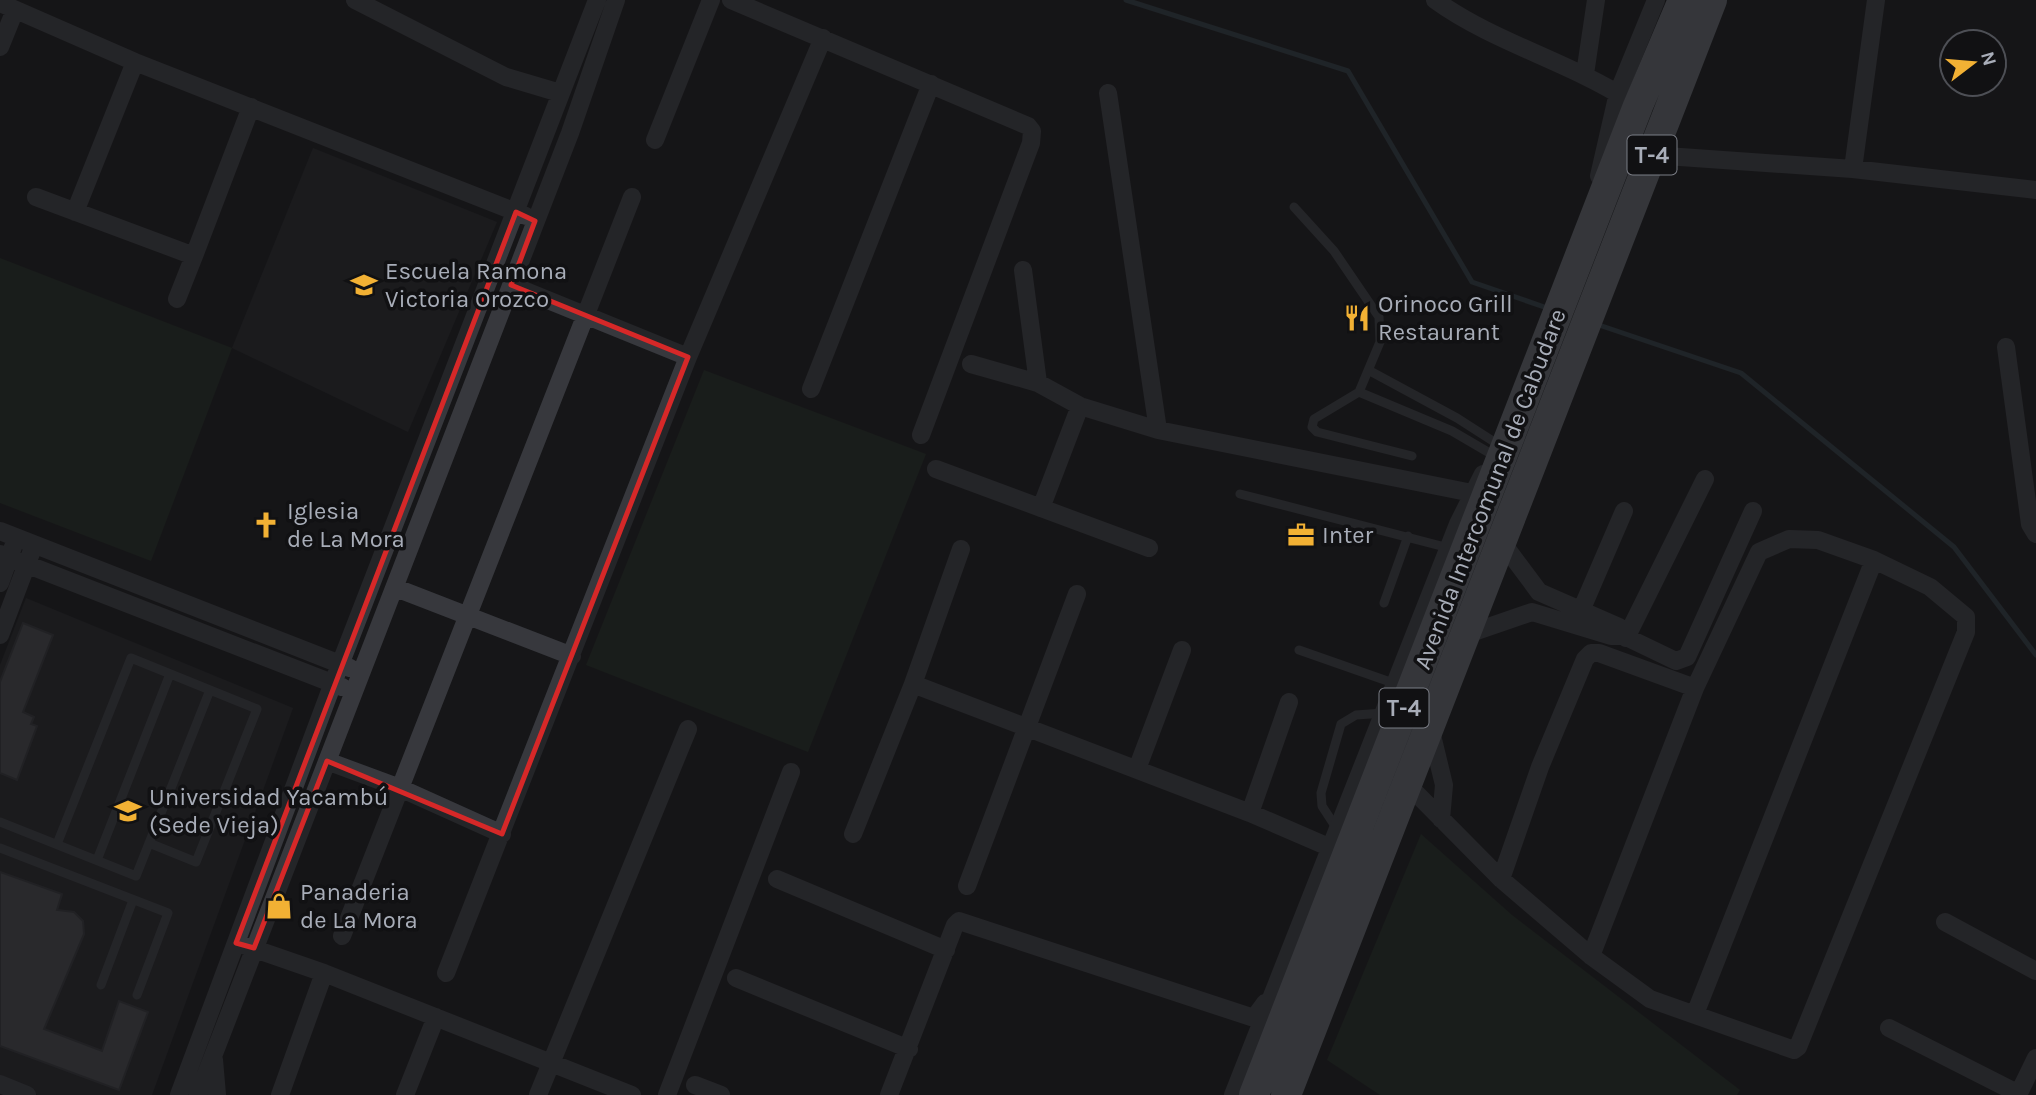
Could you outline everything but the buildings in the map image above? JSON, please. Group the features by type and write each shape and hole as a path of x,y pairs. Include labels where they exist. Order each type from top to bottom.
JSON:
{"highway":[{"name":"Avenida Intercomunal de Cabudare","path":"1286,1095 1501,541 1573,317 1578,266 1628,100 1683,0"},
{"name":"Avenida Intercomunal de Cabudare","path":"1254,1095 1525,397 1573,317 1651,155 1712,0"},
{"path":"1331,840 1366,806"}],"street":[{"path":"355,0 506,77 560,93"},
{"path":"179,1095 340,664 597,0"},
{"path":"198,1095 570,133 616,0"},
{"path":"654,140 711,0"},
{"path":"731,0 1028,125 1033,136 921,435"},
{"path":"1435,0 1478,25 1585,75 1628,100 1656,0"},
{"path":"1585,75 1596,0"},
{"path":"1853,169 1875,0"},
{"path":"0,47 7,7 135,62 535,220"},
{"path":"446,973 688,357 823,38"},
{"path":"75,212 135,62"},
{"path":"811,389 931,84"},
{"path":"1108,93 1158,430"},
{"path":"177,299 251,107"},
{"path":"1651,155 1853,169 2036,190"},
{"path":"36,197 194,256"},
{"path":"342,936 632,197"},
{"path":"1023,270 1038,383"},
{"path":"511,285 688,357"},
{"path":"2006,348 2030,524 2036,534"},
{"path":"971,364 1038,383 1080,406 1158,430 1472,494"},
{"path":"890,1095 955,925 965,921 1257,1017 1472,494 1525,397"},
{"path":"1041,508 1080,406"},
{"path":"936,469 1149,548"},
{"path":"1625,637 1705,479"},
{"path":"1578,617 1624,511"},
{"path":"1501,541 1539,592 1611,636 1625,637 1676,661 1687,657 1753,511"},
{"path":"0,531 360,672"},
{"path":"0,583 5,556 17,538"},
{"path":"1407,784 1501,879 1591,956 1650,999 1789,1050 1798,1047 1966,632 1966,617 1930,587 1874,561 1818,540 1789,539 1759,552 1695,688 1591,956"},
{"path":"0,635 35,545"},
{"path":"853,834 913,684 961,549"},
{"path":"5,556 354,692"},
{"path":"1695,1014 1874,561"},
{"path":"396,588 572,656"},
{"path":"1532,612 1539,592"},
{"path":"967,886 1024,728 1077,594"},
{"path":"1465,635 1532,612 1578,617"},
{"path":"1137,769 1182,650"},
{"path":"1501,879 1540,767 1585,659 1591,653 1599,653 1695,688"},
{"path":"913,684 1250,813 1331,840"},
{"path":"1250,813 1289,702"},
{"path":"1430,725 1444,785 1441,819"},
{"path":"538,1095 688,729"},
{"path":"327,761 400,788 502,834"},
{"path":"667,1095 791,772"},
{"path":"1233,1095 1331,840"},
{"path":"777,879 946,950"},
{"path":"1945,922 2036,971"},
{"path":"236,943 324,973 632,1095"},
{"path":"280,1095 324,973"},
{"path":"736,978 909,1049"},
{"path":"405,1095 436,1017"},
{"path":"1889,1028 2018,1095 2036,1058"},
{"path":"213,1057 217,1095"},
{"path":"0,1084 27,1095"},
{"path":"695,1085 721,1095"}],"lane":[{"path":"1294,207 1334,251 1379,317 1380,342 1359,392 1314,419 1312,425 1315,431 1412,457"},
{"path":"1370,371 1457,418 1496,450"},
{"path":"1359,392 1496,450"},
{"path":"1240,494 1449,548"},
{"path":"1384,603 1408,536"},
{"path":"1299,650 1396,684"},
{"path":"58,844 131,658 257,709 196,862 149,843"},
{"path":"97,860 170,674"},
{"path":"0,822 136,876 210,690"},
{"path":"1331,840 1320,801 1341,724 1356,715 1384,713"},
{"path":"0,848 169,913 137,995"},
{"path":"101,985 133,900"}],"highlighted area":[{"path":"516,212 535,221 511,285 688,357 502,834 327,761 254,948 236,943"}],"shaded area":[{"name":"Escuela Ramona Victoria Orozco","path":"313,148 497,222 408,432 232,348"},
{"path":"0,258 232,348 151,561 0,503"},
{"path":"704,370 926,454 808,752 586,665"},
{"name":"Universidad Yacambú (Sede Vieja)","path":"26,598 293,708 152,1095 38,1095 0,1081 0,665"},
{"path":"1421,834 1512,915 1740,1090 1737,1095 1380,1095 1327,1060"}],"waterway":[{"path":"1126,0 1348,71 1472,282 1550,309"},
{"path":"1596,324 1741,373 1954,547 2036,655"}],"place":[{"name":"Escuela Ramona Victoria Orozco","path":"364,285"},
{"name":"Orinoco Grill Restaurant","path":"1357,318"},
{"name":"Iglesia de La Mora","path":"266,525"},
{"name":"Inter","path":"1301,535"},
{"name":"Universidad Yacambú (Sede Vieja)","path":"128,811"},
{"name":"Panaderia de La Mora","path":"279,906"}]}
